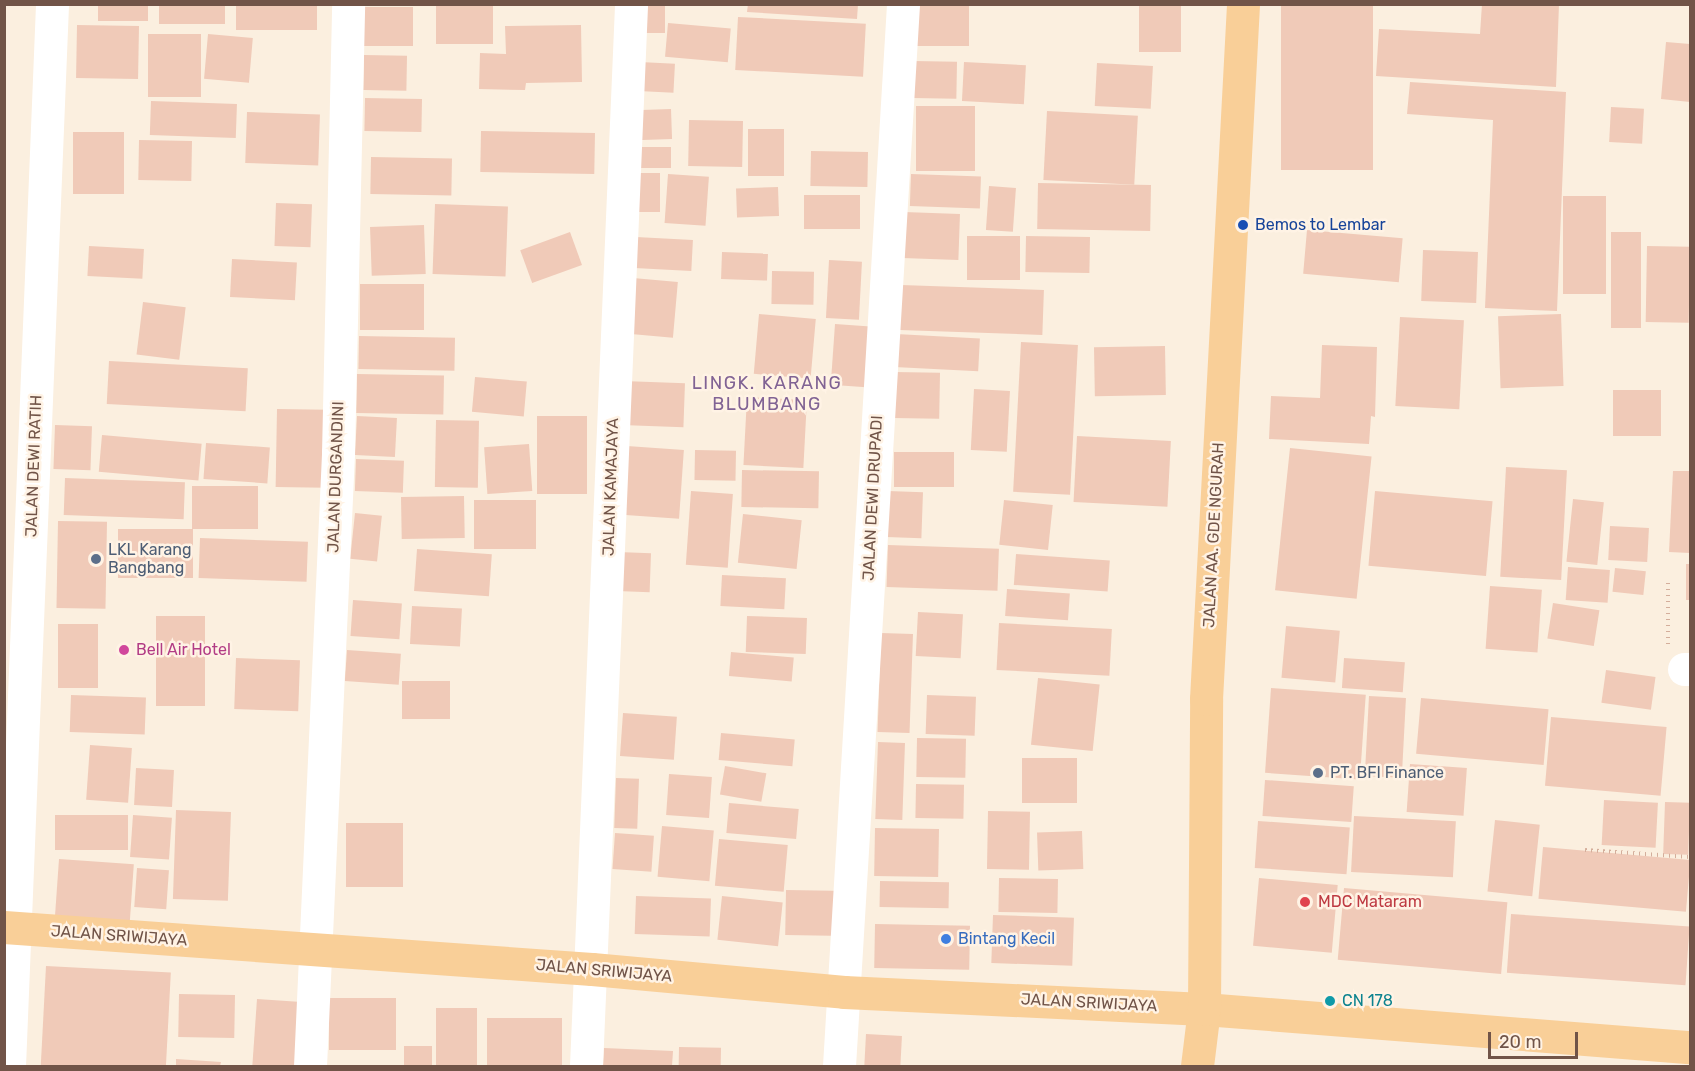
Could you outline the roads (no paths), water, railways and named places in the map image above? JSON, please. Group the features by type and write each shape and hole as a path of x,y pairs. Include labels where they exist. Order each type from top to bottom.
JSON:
{"main road":[{"name":"JALAN AA. GDE NGURAH","path":"1197,1066 1204,1009 1207,687 1244,4"},
{"name":"JALAN SRIWIJAYA","path":"10,928 592,969 844,992 1204,1009 1690,1047"}],"street":[{"name":"JALAN DEWI RATIH","path":"9,1066 10,928 52,4"},
{"name":"JALAN DURGANDINI","path":"310,1066 338,453 348,4"},
{"name":"JALAN KAMAJAYA","path":"586,1066 592,969 631,4"},
{"name":"JALAN DEWI DRUPADI","path":"839,1066 903,4"}],"place":[{"name":"Bemos to Lembar","path":"1243,225"},
{"name":"LKL Karang Bangbang","path":"96,559"},
{"name":"Bell Air Hotel","path":"124,650"},
{"name":"PT. BFI Finance","path":"1318,773"},
{"name":"MDC Mataram","path":"1305,902"},
{"name":"Bintang Kecil","path":"946,939"},
{"name":"CN 178","path":"1330,1001"}],"district":[{"name":"LINGK. KARANG BLUMBANG","path":"767,394"}]}
